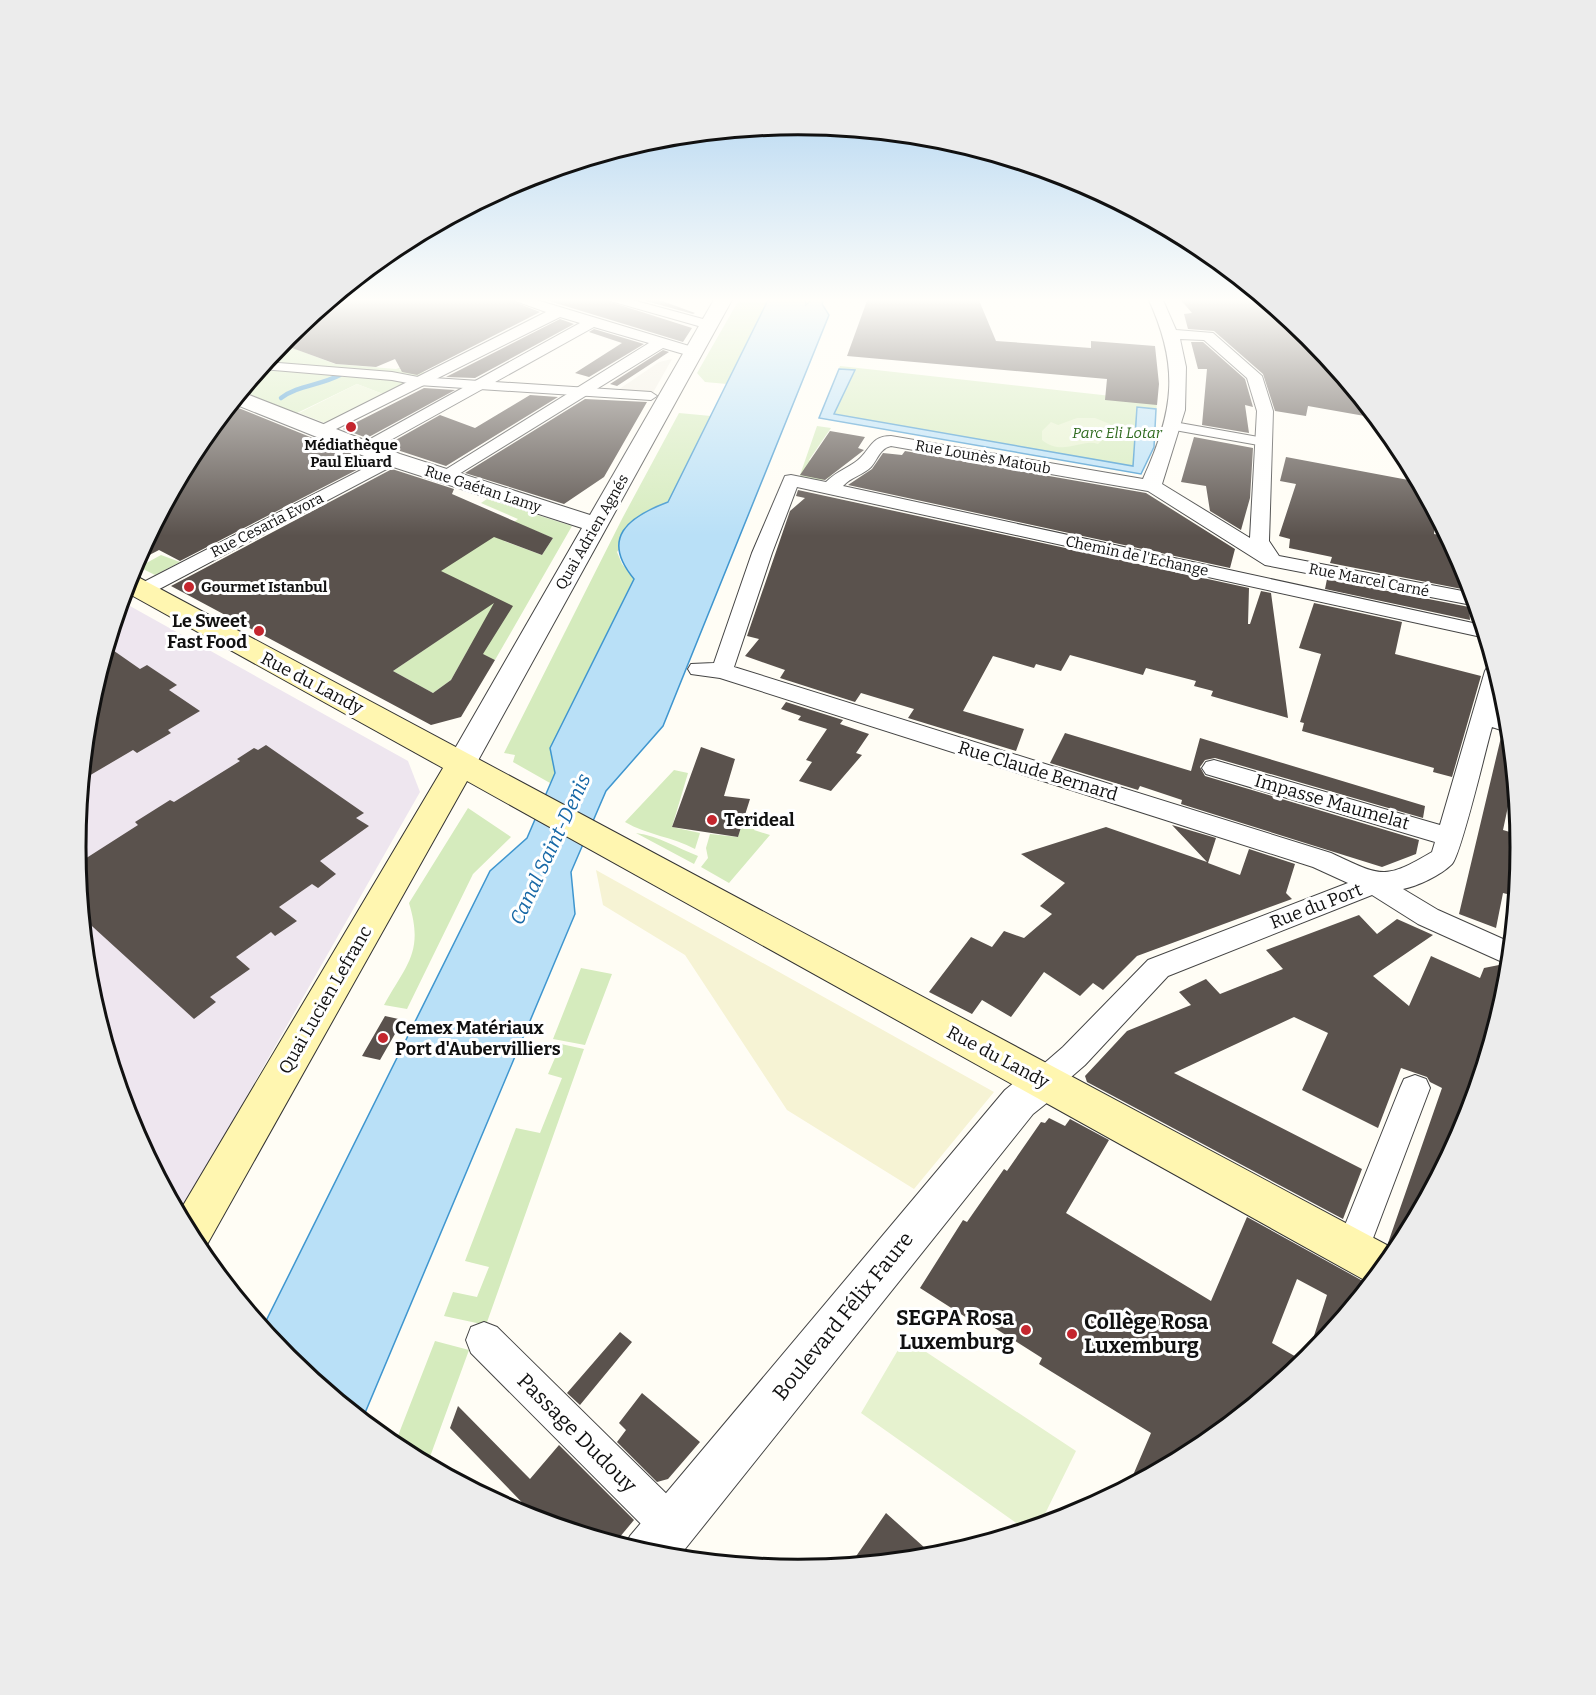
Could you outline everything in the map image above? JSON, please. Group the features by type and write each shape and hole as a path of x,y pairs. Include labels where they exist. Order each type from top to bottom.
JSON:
{"main road":[{"name":"Rue du Landy","path":"135,587 460,766 1368,1259"},
{"name":"Quai Lucien Lefranc","path":"195,1225 460,766"}],"street":[{"path":"398,377 418,381 651,396"},
{"path":"320,430 426,377"},
{"path":"363,448 491,377"},
{"path":"446,477 606,377"},
{"name":"Quai Adrien Agnés","path":"460,766 679,377"},
{"path":"1178,377 1174,426 1165,455 1152,483 1268,560"},
{"path":"1254,377 1265,411 1260,541 1268,560"},
{"name":"Rue Gaétan Lamy","path":"244,400 392,459 596,525"},
{"path":"1174,426 1264,442"},
{"name":"Rue Lounès Matoub","path":"831,488 844,474 864,464 878,445 884,441 1152,483"},
{"name":"Rue Cesaria Evora","path":"136,585 392,459"},
{"name":"Chemin de l'Echange","path":"710,670 762,553 791,480 1477,630"},
{"name":"Rue Marcel Carné","path":"1268,560 1465,598"},
{"name":"Rue Claude Bernard","path":"710,670 1322,860 1374,884 1428,917 1502,951"},
{"name":"Rue du Port","path":"1044,1082 1074,1056 1158,968 1374,884 1409,878 1443,857 1492,686"},
{"path":"1483,714 1499,721"},
{"name":"Impasse Maumelat","path":"1214,768 1450,837"},
{"name":"Boulevard Félix Faure","path":"659,1540 1020,1102 1044,1082"},
{"path":"1368,1259 1415,1088"},
{"name":"Passage Dudouy","path":"484,1341 659,1540"}],"shaded area":[{"path":"637,377 662,377 650,398 615,392"},
{"path":"128,605 408,761 420,792 183,1208 159,1163 123,1077 99,987 87,894 87,801 92,755 99,708"},
{"path":"596,870 994,1092 914,1189 787,1110 685,955 603,905"}],"green space":[{"path":"263,377 416,377 383,394 357,384 295,414 248,395"},
{"path":"701,377 730,377 727,384 705,382"},
{"name":"Parc Eli Lotar","path":"836,377 941,377 1157,401 1154,447 1141,474 819,418"},
{"path":"357,384 383,394 325,423 299,413"},
{"path":"679,413 711,416 668,502 650,509 617,552 622,564 634,578 550,748 555,773 550,783 513,762 515,755 504,753 623,517"},
{"path":"1077,418 1095,418 1110,424 1111,432 1098,444 1085,443 1057,447 1042,440 1042,431 1051,422 1058,425"},
{"path":"817,426 831,428 809,460 823,463 824,470 832,475 820,480 799,478"},
{"path":"487,499 572,526 495,660 469,648 451,680 433,693 393,671 443,637 357,597 460,515 506,540 504,541 542,555 553,538 514,522 518,519 481,503"},
{"path":"161,555 180,562 155,575 143,569 145,564"},
{"path":"674,770 688,773 672,827 700,833 695,849 625,822"},
{"path":"468,808 511,837 473,874 407,1009 384,1005 406,968 414,946 415,934 409,903"},
{"path":"745,815 758,816 754,830 770,835 729,883 701,867 708,858 706,848 710,834 738,837"},
{"path":"636,833 660,839 698,856 694,864"},
{"path":"581,968 612,974 585,1045 553,1039"},
{"path":"561,1044 584,1049 486,1325 444,1316 453,1292 477,1297 489,1267 465,1261 516,1128 540,1133 562,1078 548,1074"},
{"path":"905,1338 1076,1451 1044,1516 1018,1525 861,1413"},
{"path":"435,1341 469,1350 430,1457 398,1437"}],"water":[{"name":"Canal Saint-Denis","path":"730,377 804,377 663,726 606,791 571,872 575,914 365,1414 328,1383 266,1321 490,871 527,838 555,773 550,748 634,579 624,565 619,552 619,541 623,531 641,515 668,502"},
{"path":"836,377 852,377 834,414 1133,466 1137,407 1156,409 1154,447 1141,474 819,418"}],"building":[{"path":"621,377 631,377 617,386 610,384"},
{"path":"1086,377 1158,377 1157,405 1105,400 1107,379"},
{"path":"1206,377 1245,379 1253,407 1245,405 1249,433 1202,425"},
{"path":"1264,377 1333,377 1364,416 1308,406 1306,416 1275,411"},
{"path":"424,388 455,390 367,438 343,429"},
{"path":"530,395 558,397 446,466 385,446 440,415 475,428"},
{"path":"585,399 647,402 604,477 564,504 465,473"},
{"path":"238,408 372,462 180,561 159,550 149,555 181,491"},
{"path":"830,431 865,437 858,448 864,450 825,480 800,475"},
{"path":"1194,437 1253,448 1250,498 1241,530 1210,511 1206,486 1181,482"},
{"path":"905,451 1146,493 1235,549 1230,568 848,485 872,469 883,453 902,455"},
{"path":"1286,457 1408,480 1435,528 1434,534 1438,535 1462,589 1330,563 1332,557 1289,548 1290,539 1279,536 1296,484 1280,481"},
{"path":"392,469 454,489 452,494 553,538 542,555 494,537 441,571 513,606 483,654 495,660 461,717 431,725 171,586","holes":["494,603 451,680 433,693 393,671"]},
{"path":"798,490 1249,588 1248,624 1250,624 1261,591 1271,593 1288,718 1211,696 1213,691 1194,686 1196,681 1146,668 1143,675 1070,655 1061,671 1036,664 1034,668 993,656 963,711 1024,729 1016,751 908,718 914,709 861,693 855,702 780,678 785,670 745,656 759,639 747,636 790,511 805,498 796,496"},
{"path":"1327,579 1469,607 1470,620 1325,589"},
{"path":"1314,603 1402,622 1395,654 1481,676 1452,777 1433,772 1434,768 1302,731 1304,723 1300,722 1321,654 1299,648"},
{"path":"114,651 140,669 147,665 177,685 169,690 200,711 168,730 171,733 137,753 133,750 90,775 99,708"},
{"path":"786,702 843,720 840,724 869,734 856,753 862,755 831,791 799,781 812,762 806,760 827,729 798,720 801,716 781,709"},
{"path":"1065,733 1191,771 1200,738 1425,806 1423,818 1215,758 1205,760 1200,767 1205,776 1419,840 1416,854 1382,867 1181,804 1182,800 1140,786 1138,790 1050,763"},
{"path":"1501,736 1509,801 1503,830 1510,832 1509,894 1503,893 1496,928 1459,914"},
{"path":"266,745 364,813 356,818 369,826 320,861 336,874 318,888 312,884 279,907 297,921 275,936 271,932 236,957 250,969 210,997 216,1002 194,1019 90,925 86,858 138,825 135,822 170,800 174,802 240,761 237,759 254,748 258,750"},
{"path":"701,747 735,759 724,796 750,799 738,837 672,827"},
{"path":"1172,825 1216,838 1208,863 1240,875 1249,849 1295,864 1286,893 1292,899 1137,956 1103,990 1093,983 1080,996 1044,972 1011,1017 982,1000 972,1014 929,992 971,937 992,947 1004,931 1024,938 1052,914 1040,906 1065,883 1021,854 1106,827 1207,862"},
{"path":"1359,915 1377,934 1397,919 1433,935 1373,976 1409,1006 1431,956 1480,978 1484,968 1500,965 1486,1032 1473,1077 1456,1120 1415,1204 1389,1244 1442,1088 1430,1082 1427,1077 1401,1068 1378,1128 1302,1090 1328,1033 1294,1017 1174,1073 1362,1169 1343,1219 1087,1082 1085,1076 1127,1031 1191,1005 1179,992 1206,979 1220,994 1283,969 1266,950"},
{"path":"385,1016 403,1020 380,1060 362,1056"},
{"path":"1049,1118 1065,1126 1070,1119 1109,1140 1066,1213 1211,1301 1247,1217 1363,1281 1313,1339 1327,1295 1297,1279 1272,1343 1296,1357 1232,1413 1194,1440 1132,1477 1151,1433 1039,1364 1042,1358 982,1320 978,1325 920,1288 963,1220 967,1222 1004,1169 1007,1171 1041,1122 1045,1123"},
{"path":"620,1332 632,1342 580,1405 567,1393"},
{"path":"642,1393 700,1442 668,1479 657,1482 617,1442 626,1430 619,1423"},
{"path":"458,1406 530,1479 559,1445 634,1520 620,1537 526,1506 450,1428"},
{"path":"886,1513 925,1548 891,1554 855,1557"}],"waterway":[{"path":"281,398 294,390 334,377"}],"place":[{"name":"Médiathèque Paul Eluard","path":"351,427"},
{"name":"Gourmet Istanbul","path":"189,587"},
{"name":"Le Sweet Fast Food","path":"259,631"},
{"name":"Terideal","path":"712,820"},
{"name":"Cemex Matériaux Port d'Aubervilliers","path":"383,1038"},
{"name":"SEGPA Rosa Luxemburg","path":"1026,1330"},
{"name":"Collège Rosa Luxemburg","path":"1072,1334"}]}
